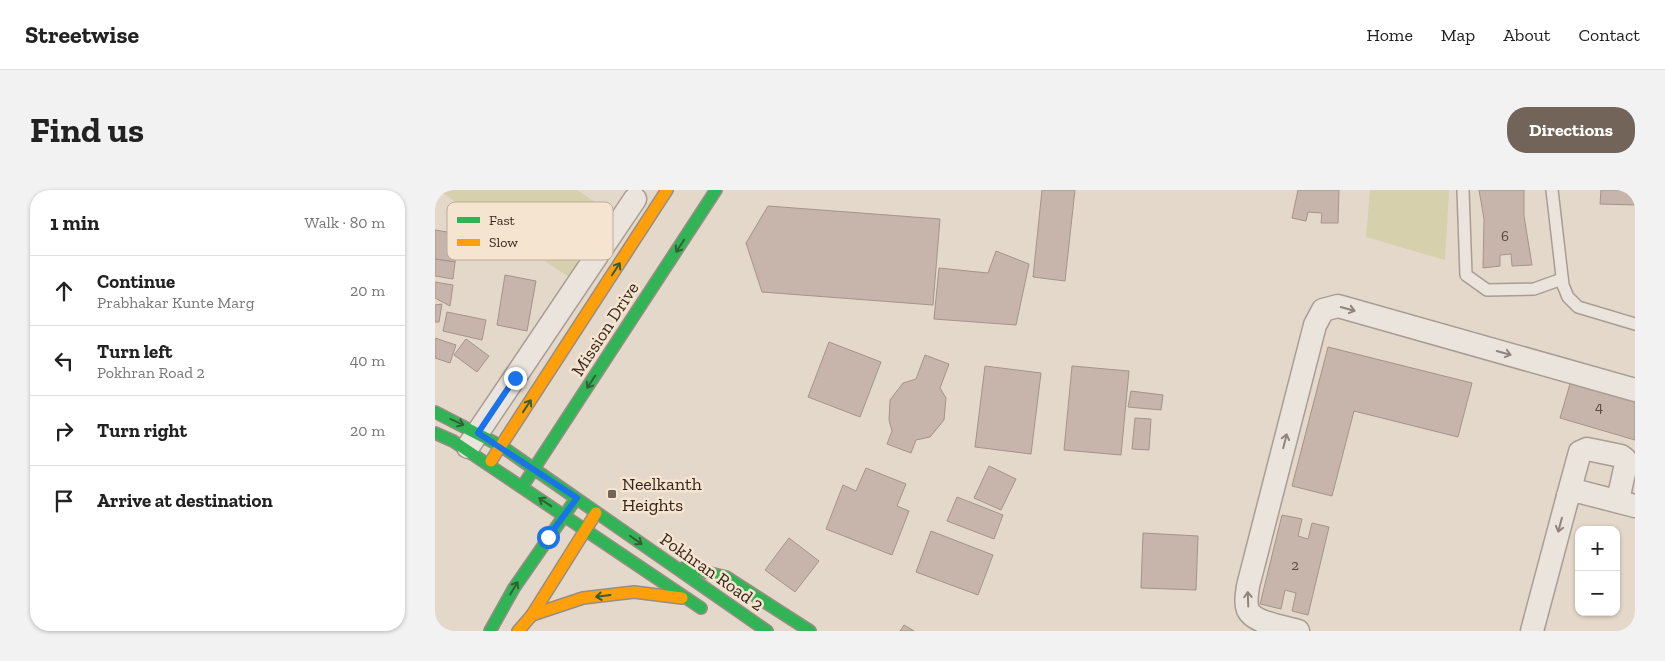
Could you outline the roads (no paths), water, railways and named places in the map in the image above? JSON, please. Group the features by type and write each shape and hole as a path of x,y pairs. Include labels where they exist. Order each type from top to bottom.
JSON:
{"street":[{"name":"Mission Drive","path":"522,487 695,215 716,190"},
{"path":"613,219 628,195 664,199"},
{"name":"Mission Drive","path":"489,464 664,199"},
{"path":"473,441 587,260"},
{"path":"1298,631 1255,617 1248,610 1248,586 1315,324 1323,310 1338,306 1635,390"},
{"name":"Pokhran Road 2","path":"435,412 473,441 489,464 711,614"},
{"name":"Pokhran Road 2","path":"435,433 453,441 473,441 501,446 767,631"},
{"path":"1532,631 1568,496 1581,452 1587,449 1625,458 1627,503 1577,491 1568,496"},
{"path":"491,631 514,588 577,498"},
{"path":"518,631 531,615 596,513"},
{"path":"669,563 726,577 810,631"},
{"path":"531,615 583,598 634,592 686,598"}],"lane":[{"path":"1463,190 1466,275 1487,290 1534,289 1562,279"},
{"path":"1552,190 1562,279 1569,297 1578,307 1635,324"}],"place":[{"name":"Neelkanth Heights","path":"612,494"}]}
